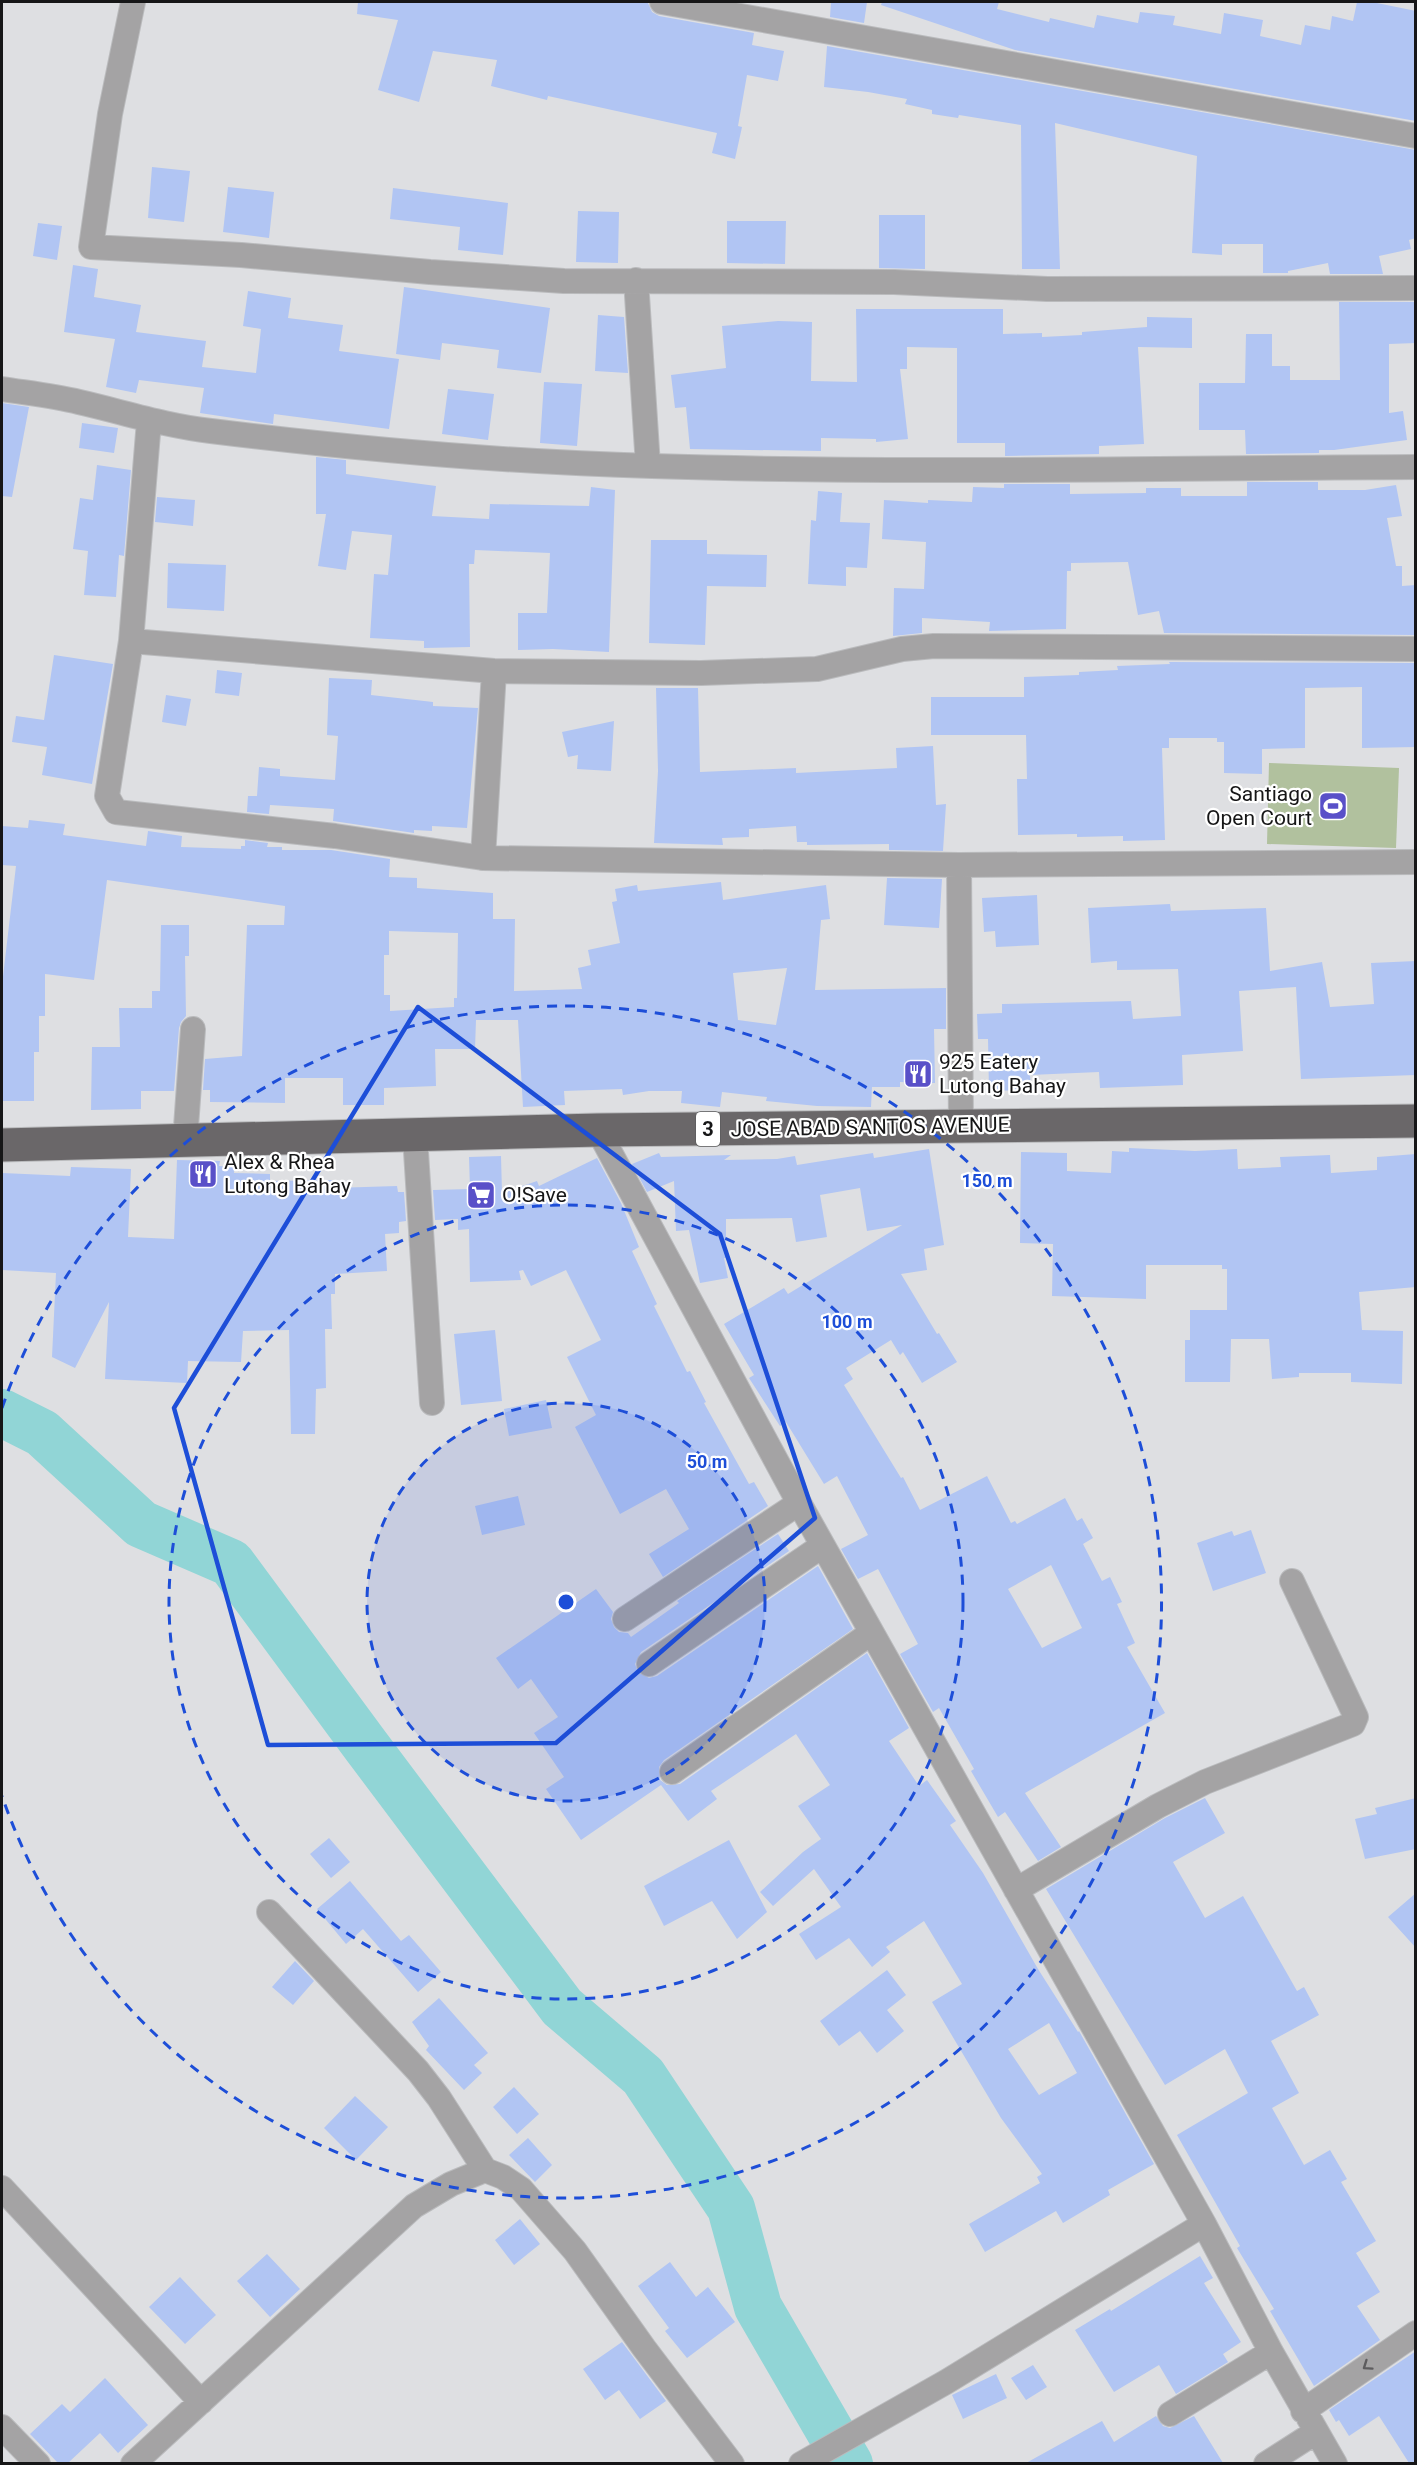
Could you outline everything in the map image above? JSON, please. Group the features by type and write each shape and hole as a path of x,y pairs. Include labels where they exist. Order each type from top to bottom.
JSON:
{"highway":[{"name":"JOSE ABAD SANTOS AVENUE","path":"2,1145 598,1130 1416,1121"}],"street":[{"path":"133,2 110,114 91,247 241,255 564,282 636,280 894,282 1047,289 1416,288"},
{"path":"662,2 1416,136"},
{"path":"636,280 648,466"},
{"path":"2,389 76,401 148,421 206,430 497,458 648,466 823,470 1416,467"},
{"path":"148,421 131,641 107,796 116,812 335,836 483,858 959,866 1416,862"},
{"path":"131,641 494,670 701,673 817,669 902,648 934,646 1416,649"},
{"path":"483,858 494,670"},
{"path":"959,866 962,1126"},
{"path":"185,1141 193,1029"},
{"path":"598,1130 870,1633 1204,2224 1303,2411 1335,2463"},
{"path":"415,1136 432,1403"},
{"path":"625,1618 799,1503"},
{"path":"649,1664 822,1546"},
{"path":"1016,1890 1158,1806 1204,1782 1353,1724 1356,1717 1292,1581"},
{"path":"672,1772 870,1633"},
{"path":"269,1912 418,2071 439,2098 485,2170 503,2177 521,2189 575,2251 644,2348 732,2463"},
{"path":"133,2463 414,2206 451,2184 485,2170"},
{"path":"2,2188 201,2402"},
{"path":"801,2463 946,2382 1204,2224"},
{"path":"1303,2411 1416,2333"},
{"path":"1170,2414 1271,2352"},
{"path":"2,2427 38,2463"},
{"path":"1266,2463 1316,2432"}],"highlighted area":[{"path":"418,1007 720,1234 815,1518 556,1743 268,1745 174,1408"}],"green space":[{"name":"Santiago Open Court","path":"1269,763 1399,768 1396,848 1267,844"}],"building":[{"path":"358,2 643,2 648,3 652,12 659,16 754,33 752,45 784,51 778,81 747,75 738,126 742,127 735,159 712,153 717,133 548,96 547,100 491,86 497,60 433,51 419,102 378,90 398,20 357,14"},
{"path":"831,2 867,2 864,23 830,17"},
{"path":"882,2 999,2 997,9 1049,22 1050,18 1094,28 1097,15 1138,23 1140,12 1175,16 1173,25 1221,34 1224,13 1263,20 1260,36 1301,45 1305,25 1330,30 1332,16 1353,21 1357,2 1372,2 1416,11 1416,121 1015,50 881,5"},
{"path":"827,46 1416,150 1416,238 1409,240 1411,249 1379,256 1383,274 1330,274 1328,263 1288,271 1288,273 1263,273 1263,244 1222,244 1222,255 1192,253 1197,156 1055,123 1060,269 1022,269 1021,125 959,115 958,118 932,114 932,110 905,104 907,99 824,87"},
{"path":"152,167 190,171 184,222 148,218"},
{"path":"228,187 274,192 269,238 223,232"},
{"path":"393,188 508,203 503,255 458,250 460,227 390,219"},
{"path":"578,211 619,212 618,263 576,262"},
{"path":"879,215 925,215 925,269 879,268"},
{"path":"727,221 786,221 785,264 727,263"},
{"path":"38,223 62,226 57,260 33,256"},
{"path":"73,265 98,269 94,297 141,305 136,332 206,341 202,367 256,373 261,329 243,326 248,291 291,298 288,318 343,325 339,351 399,359 389,429 274,414 273,424 200,413 204,388 139,380 136,393 106,387 115,339 64,332"},
{"path":"404,287 550,308 541,373 497,368 499,350 442,343 440,360 396,354"},
{"path":"1339,302 1416,302 1416,343 1389,344 1389,413 1403,411 1407,440 1319,450 1319,453 1246,454 1245,430 1199,430 1199,383 1245,383 1246,334 1272,334 1272,366 1290,366 1290,380 1340,380"},
{"path":"856,309 1003,309 1003,334 1042,333 1042,337 1082,335 1082,332 1147,327 1147,317 1192,318 1192,348 1138,347 1144,444 1099,446 1099,454 1005,456 1005,443 957,443 957,348 907,347 907,369 900,369 908,439 876,442 876,439 821,438 821,451 690,449 686,407 675,408 671,375 726,368 722,326 778,321 812,322 811,381 857,382"},
{"path":"598,315 624,317 628,373 595,371"},
{"path":"544,382 582,384 577,446 540,443"},
{"path":"448,389 494,394 488,440 442,434"},
{"path":"2,403 29,407 12,497 2,496"},
{"path":"82,423 118,428 114,453 79,448"},
{"path":"316,457 346,460 346,474 436,486 432,516 489,519 490,504 589,506 591,487 615,490 609,652 518,650 518,613 547,613 550,553 475,550 474,564 469,564 470,647 424,648 424,641 370,638 374,574 388,575 392,535 352,531 346,570 318,566 326,514 316,514"},
{"path":"97,465 131,470 124,556 119,555 116,597 84,595 88,551 73,549 80,498 93,500"},
{"path":"1247,482 1318,482 1318,490 1365,490 1396,485 1402,516 1387,518 1396,566 1402,566 1402,586 1416,585 1416,635 1164,633 1159,611 1138,615 1128,562 1071,563 1071,571 1067,571 1066,629 989,631 990,622 922,618 922,633 893,636 894,588 924,589 926,542 882,539 884,500 928,503 928,500 972,502 973,487 1004,488 1004,484 1070,484 1070,494 1146,493 1146,488 1181,488 1181,496 1247,496"},
{"path":"818,491 842,493 840,522 870,523 867,568 846,567 846,586 808,584 811,520 816,521"},
{"path":"157,497 195,500 193,526 155,522"},
{"path":"651,540 707,540 707,554 767,555 766,587 707,586 705,645 649,643"},
{"path":"168,563 226,565 224,611 167,608"},
{"path":"54,655 113,664 92,784 42,775 47,747 12,742 16,716 44,720"},
{"path":"1169,662 1416,663 1416,747 1362,748 1362,687 1305,688 1305,748 1262,749 1262,774 1224,773 1224,742 1217,742 1217,738 1169,738 1169,748 1162,748 1165,840 1123,841 1123,836 1018,835 1017,779 1027,779 1026,735 931,735 931,697 1024,697 1024,677 1079,675 1079,672 1118,670 1117,666 1170,664"},
{"path":"217,670 242,673 239,696 215,693"},
{"path":"329,678 372,680 371,695 433,702 433,706 478,708 467,828 432,826 432,831 414,830 414,833 333,821 334,809 270,805 269,814 247,812 248,796 257,796 259,767 280,769 280,776 335,780 338,736 327,735"},
{"path":"656,688 698,688 700,772 796,768 796,773 897,768 896,748 933,746 936,805 946,804 943,851 889,850 889,844 807,845 807,842 797,842 796,826 749,829 749,837 722,838 723,845 654,843 658,771"},
{"path":"166,695 191,699 186,726 162,722"},
{"path":"614,721 611,771 577,769 578,755 568,757 562,732"},
{"path":"29,820 65,824 63,835 146,846 148,831 182,836 181,847 241,849 241,846 245,846 245,840 268,843 267,847 282,847 282,850 331,850 390,859 389,877 417,878 417,888 493,893 493,919 515,919 514,991 582,989 578,968 591,965 588,950 620,943 612,902 617,901 615,889 637,885 638,891 721,882 723,900 826,885 830,919 821,920 815,990 946,988 946,1029 934,1029 935,1083 900,1082 900,1087 872,1087 871,1107 817,1106 766,1101 767,1097 722,1092 720,1107 681,1103 682,1091 649,1091 623,1095 622,1089 564,1091 565,1105 523,1107 518,1020 476,1020 475,1049 435,1049 436,1086 384,1088 384,1105 343,1105 343,1078 285,1078 285,1103 210,1102 210,1090 203,1090 205,1059 242,1056 247,925 284,925 285,906 107,880 94,980 45,974 45,1016 39,1016 39,1052 34,1052 34,1101 2,1101 2,985 16,866 2,865 2,826 28,828","holes":["389,931 458,933 457,998 454,998 454,1007 390,1011 390,995 384,995 384,955 389,955","787,968 776,1025 738,1020 733,973"]},
{"path":"887,878 942,879 939,928 884,925"},
{"path":"1037,895 1039,945 996,947 995,931 984,932 982,898"},
{"path":"1170,904 1171,911 1266,908 1270,971 1322,962 1330,1007 1374,1004 1371,963 1416,961 1416,1075 1301,1079 1296,987 1239,991 1243,1051 1182,1055 1183,1085 1100,1088 1099,1072 1030,1075 1031,1090 989,1091 988,1039 978,1039 977,1014 1002,1013 1002,1004 1131,1001 1133,1019 1181,1016 1178,969 1117,970 1117,961 1091,963 1088,908"},
{"path":"161,925 189,925 189,956 185,956 186,1016 179,1028 174,1091 141,1091 141,1109 91,1110 92,1047 120,1047 119,1008 152,1008 152,991 160,991"},
{"path":"1129,1148 1195,1151 1237,1149 1238,1169 1281,1167 1280,1157 1330,1155 1331,1173 1377,1170 1377,1157 1416,1154 1416,1287 1359,1292 1362,1330 1403,1331 1402,1384 1351,1382 1351,1373 1299,1373 1299,1377 1272,1379 1269,1339 1231,1339 1230,1382 1185,1382 1185,1340 1190,1340 1190,1310 1227,1310 1227,1269 1222,1269 1222,1265 1146,1265 1146,1299 1052,1296 1053,1244 1020,1243 1021,1152 1067,1153 1067,1171 1111,1173 1112,1151 1129,1152"},
{"path":"929,1149 944,1245 924,1249 927,1270 901,1274 937,1334 939,1333 957,1362 922,1383 903,1352 900,1355 891,1340 846,1368 853,1379 844,1385 901,1478 903,1477 920,1510 987,1476 1011,1523 1015,1521 1017,1524 1065,1498 1077,1521 1082,1518 1093,1538 1083,1544 1102,1581 1110,1577 1122,1602 1117,1604 1135,1643 1127,1647 1165,1713 1025,1793 1061,1847 1038,1861 1005,1812 998,1817 971,1771 974,1769 939,1708 933,1712 900,1654 918,1644 878,1569 858,1579 841,1549 868,1535 837,1476 824,1484 786,1422 780,1426 749,1378 754,1375 724,1324 784,1288 788,1294 902,1225 867,1231 860,1188 820,1195 827,1237 796,1242 792,1218 726,1219 726,1258 724,1258 728,1278 700,1283 689,1230 676,1231 674,1181 647,1192 632,1164 659,1153 661,1157 731,1155 724,1160 777,1159 795,1156 797,1165 873,1153 874,1158","holes":["1051,1565 1082,1628 1042,1648 1008,1589"]},
{"path":"501,1156 502,1193 537,1181 539,1186 597,1158 621,1203 639,1247 632,1251 657,1304 654,1306 687,1372 690,1371 706,1402 704,1403 749,1484 754,1482 768,1506 663,1577 649,1554 689,1529 666,1489 620,1514 575,1427 596,1415 567,1357 601,1340 566,1270 531,1286 523,1270 519,1271 521,1280 470,1282 469,1229 458,1230 458,1219 435,1220 433,1190 470,1189 469,1157"},
{"path":"177,1160 220,1161 219,1166 234,1167 234,1173 270,1174 270,1181 333,1180 333,1188 397,1186 398,1192 404,1192 406,1221 399,1222 399,1233 385,1234 387,1271 335,1274 335,1294 331,1294 332,1329 325,1329 326,1388 316,1389 315,1434 291,1434 289,1330 243,1331 241,1362 188,1361 187,1383 105,1379 109,1302 75,1368 52,1357 56,1273 2,1270 2,1173 70,1176 71,1167 131,1169 128,1237 174,1239"},
{"path":"495,1330 502,1401 461,1405 454,1334"},
{"path":"546,1400 552,1428 509,1436 504,1409"},
{"path":"518,1496 525,1525 482,1535 475,1506"},
{"path":"1251,1530 1266,1573 1213,1591 1197,1543 1232,1531 1234,1536"},
{"path":"778,1534 789,1551 641,1652 635,1664 638,1672 649,1678 657,1676 818,1566 853,1629 664,1760 659,1767 660,1780 667,1785 680,1784 867,1653 909,1728 889,1741 919,1786 927,1780 956,1821 950,1825 983,1873 1038,1969 1079,2031 1154,2164 1108,2190 1110,2195 1063,2223 1056,2211 985,2252 969,2224 1040,2183 1037,2177 1042,2174 1001,2118 932,2002 962,1984 924,1921 886,1947 890,1952 872,1967 849,1938 816,1960 799,1934 841,1907 814,1869 773,1906 760,1892 803,1852 821,1839 798,1806 830,1785 796,1734 711,1791 717,1799 688,1821 661,1785 581,1840 546,1789 564,1777 534,1733 558,1717 531,1679 518,1689 496,1658 596,1589 613,1612 611,1619 614,1627 619,1632 628,1633 631,1637 679,1603 677,1601","holes":["1049,2023 1077,2073 1039,2095 1008,2049"]},
{"path":"1205,1798 1225,1833 1173,1862 1205,1918 1243,1896 1297,1991 1304,1987 1319,2015 1271,2041 1299,2093 1272,2108 1304,2165 1330,2150 1347,2179 1341,2182 1376,2241 1356,2253 1380,2292 1357,2306 1380,2340 1314,2386 1270,2311 1274,2309 1237,2248 1240,2246 1177,2135 1248,2093 1225,2049 1165,2085 1046,1889 1165,1818"},
{"path":"1416,1798 1416,1849 1365,1859 1355,1819 1377,1814 1375,1808"},
{"path":"329,1838 350,1862 331,1878 310,1854"},
{"path":"729,1840 767,1912 737,1939 712,1901 664,1926 644,1886"},
{"path":"350,1881 401,1941 409,1935 441,1972 418,1992 363,1929 346,1944 317,1909"},
{"path":"1416,1893 1416,1948 1388,1917"},
{"path":"295,1961 314,1981 293,2005 272,1987"},
{"path":"887,1970 906,1995 887,2010 904,2031 877,2053 860,2031 839,2046 820,2021"},
{"path":"439,1998 488,2053 474,2065 482,2073 464,2090 426,2050 429,2046 412,2022"},
{"path":"514,2087 539,2114 517,2134 493,2107"},
{"path":"355,2096 388,2127 356,2160 324,2128"},
{"path":"528,2138 552,2165 535,2182 509,2155"},
{"path":"520,2219 540,2244 514,2265 495,2240"},
{"path":"267,2254 300,2289 270,2317 237,2281"},
{"path":"1200,2256 1213,2278 1204,2283 1241,2342 1223,2354 1228,2362 1176,2394 1159,2365 1114,2392 1075,2330 1110,2309 1111,2311"},
{"path":"670,2262 696,2297 708,2287 735,2322 687,2358 665,2331 669,2328 638,2286"},
{"path":"180,2277 216,2315 185,2344 149,2307"},
{"path":"622,2342 666,2401 640,2419 619,2390 605,2400 583,2369"},
{"path":"1416,2351 1416,2463 1409,2463 1379,2416 1349,2436 1339,2420 1336,2422 1329,2410"},
{"path":"1033,2365 1047,2387 1026,2400 1011,2378"},
{"path":"996,2374 1007,2398 963,2419 952,2395"},
{"path":"105,2378 148,2425 118,2453 100,2433 68,2463 58,2463 30,2434 62,2404 70,2412"},
{"path":"1156,2416 1163,2426 1170,2428 1194,2416 1223,2463 1026,2463 1102,2421 1114,2442"}],"waterway":[{"path":"2,1413 42,1433 141,1524 231,1563 562,2007 643,2076 731,2208 758,2307 849,2464"}],"place":[{"name":"Santiago Open Court","path":"1333,806"},
{"name":"925 Eatery Lutong Bahay","path":"918,1074"},
{"name":"Alex & Rhea Lutong Bahay","path":"203,1174"},
{"name":"O!Save","path":"481,1195"}]}
